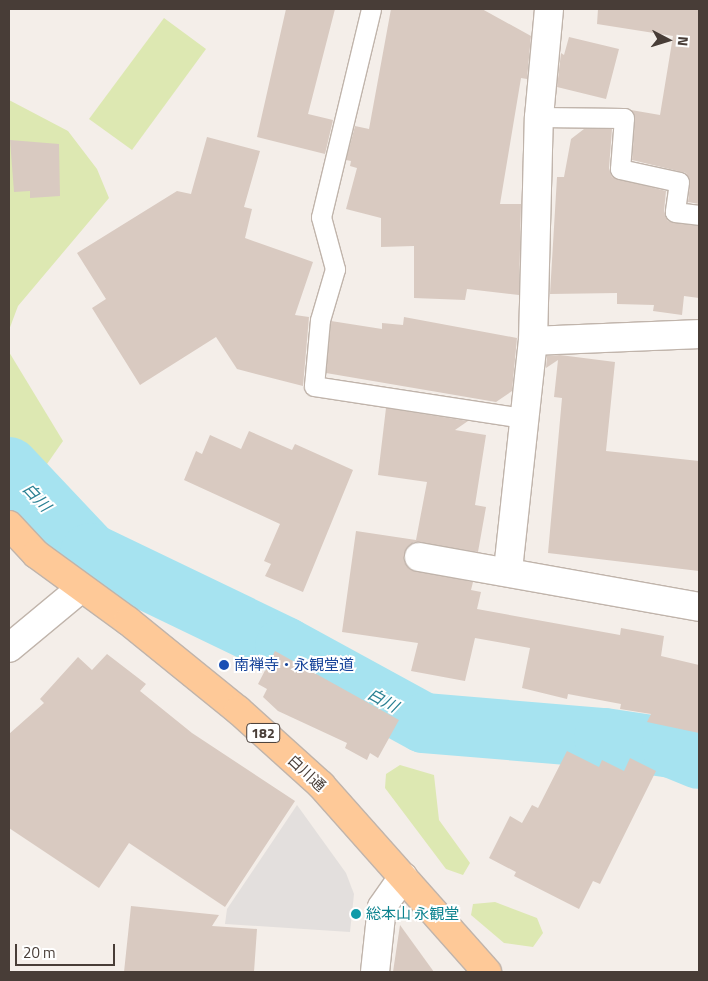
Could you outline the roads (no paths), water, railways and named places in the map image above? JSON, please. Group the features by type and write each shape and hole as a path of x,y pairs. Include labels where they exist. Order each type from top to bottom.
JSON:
{"main road":[{"name":"白川通","path":"9,525 36,554 80,589 128,621 238,710 321,785 403,877 442,926 487,972"}],"street":[{"path":"508,570 523,418 533,340 538,117 550,9"},
{"path":"533,340 699,334"},
{"path":"419,556 508,570 699,607"},
{"path":"9,648 80,589"},
{"path":"375,972 382,907 403,877"}],"lane":[{"path":"371,9 321,217 335,269 320,320 314,386 523,418"},
{"path":"538,117 624,118 620,169 679,182 675,212 699,215"}],"waterway":[{"name":"白川","path":"9,467 90,553 285,647 424,723 604,738 672,748 699,759"}],"place":[{"name":"南禅寺・永観堂道","path":"224,665"},
{"name":"総本山 永観堂","path":"356,914"}]}
